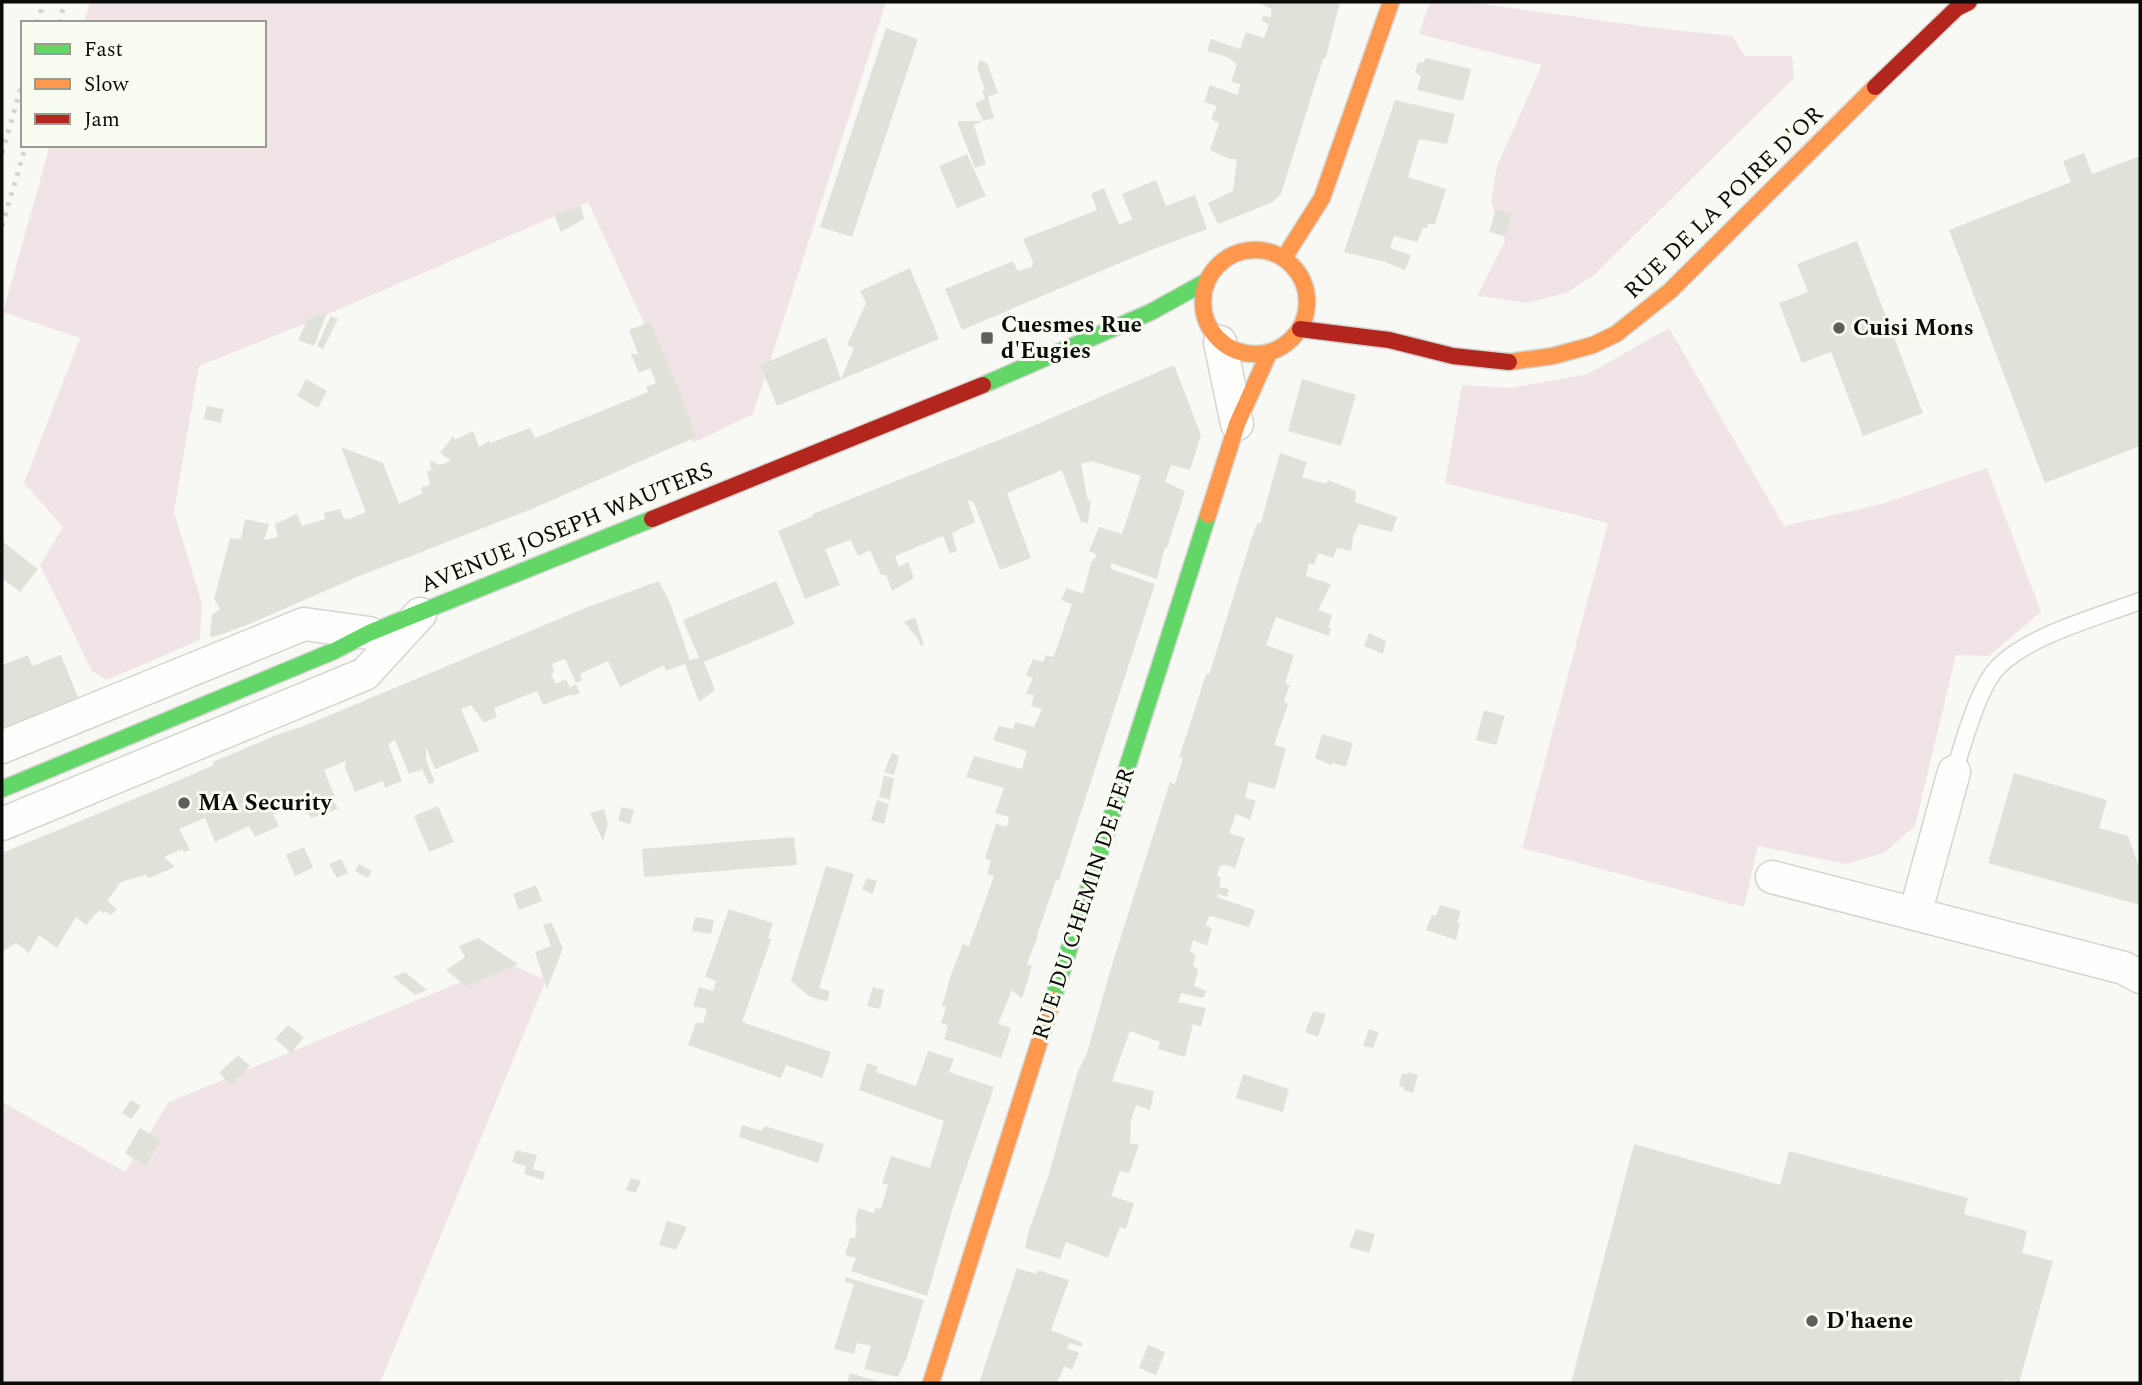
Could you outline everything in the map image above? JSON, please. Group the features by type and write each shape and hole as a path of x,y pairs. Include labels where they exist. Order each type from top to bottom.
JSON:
{"main road":[{"path":"1284,258 1322,198 1391,2"},
{"name":"RUE DE LA POIRE D'OR","path":"1389,340 1453,356 1510,362 1553,356 1592,345 1616,334 1670,291 1906,57 1957,8 1969,2"},
{"path":"1242,251 1268,251 1284,258 1297,272 1314,306 1293,339 1269,354 1235,351 1198,322 1207,281 1225,259 1242,251"},
{"name":"AVENUE JOSEPH WAUTERS","path":"2,789 334,651 369,633 988,383 1151,312 1207,281"},
{"name":"AVENUE JOSEPH WAUTERS","path":"1151,312 1198,322"},
{"path":"1343,319 1389,340"},
{"path":"1300,329 1389,340"},
{"name":"RUE DU CHEMIN DE FER","path":"931,1383 1237,424 1269,354"}],"street":[{"name":"RUE DU CHEMIN DE FER","path":"1198,322 1237,424"},
{"path":"2,824 365,674 423,611"},
{"path":"2,747 304,624 369,633"},
{"path":"1915,914 1954,772"},
{"path":"1772,877 2124,968 2140,976"}],"lane":[{"path":"1954,772 1980,696 1998,668 2036,640 2140,601"}],"shaded area":[{"path":"90,2 886,2 753,414 693,443 649,334 588,202 307,323 199,366 174,512 202,603 200,640 107,680 92,671 40,565 63,527 24,483 80,338 3,312 49,147 266,147 266,21 85,21"},
{"path":"1430,2 1469,2 1732,36 1745,56 1792,56 1794,78 1593,276 1566,293 1527,303 1477,296 1505,241 1491,202 1497,166 1542,65 1419,34"},
{"path":"1669,328 1784,526 1882,504 1987,468 2041,612 1989,656 1956,655 1915,826 1884,853 1846,864 1758,846 1744,907 1522,848 1608,523 1445,483 1462,385 1511,388 1588,374"},
{"path":"507,963 546,980 380,1383 2,1383 2,1102 125,1172 169,1102"}],"building":[{"path":"1255,2 1340,2 1326,57 1323,59 1281,194 1273,202 1218,224 1208,203 1233,191 1237,159 1229,159 1210,150 1219,123 1211,119 1217,106 1204,102 1210,85 1238,95 1240,84 1231,82 1237,64 1227,57 1207,51 1211,39 1240,49 1246,32 1264,38 1269,24 1262,21 1263,15 1270,18 1272,9"},
{"path":"886,28 918,39 852,237 820,227"},
{"path":"1426,58 1471,69 1463,101 1417,90 1421,76 1415,72 1418,63 1424,62"},
{"path":"980,60 987,63 998,93 988,97 994,118 983,121 975,103 985,99 982,91 985,89 977,67"},
{"path":"1395,100 1455,114 1447,144 1419,139 1408,177 1446,189 1435,224 1428,224 1427,228 1423,228 1417,242 1394,236 1390,248 1411,255 1405,270 1344,252"},
{"path":"957,121 983,121 974,125 986,164 975,168"},
{"path":"2084,153 2092,174 2140,156 2140,446 2045,483 1949,230 2071,182 2063,161"},
{"path":"967,154 986,196 957,208 939,166"},
{"path":"1156,180 1166,206 1195,195 1207,229 962,330 945,289 1013,261 1018,271 1032,267 1033,262 1023,239 1097,210 1091,194 1104,188 1119,225 1132,219 1122,194"},
{"path":"581,206 584,219 561,232 554,214"},
{"path":"1496,209 1512,214 1505,236 1489,232"},
{"name":"Cuisi Mons","path":"1857,241 1923,413 1863,436 1831,352 1802,363 1779,303 1808,292 1797,264"},
{"path":"910,268 939,339 777,406 760,365 826,337 841,379 854,348 847,345 866,303 860,291"},
{"path":"327,313 314,346 298,340 308,319"},
{"path":"331,316 338,319 323,349 317,346"},
{"path":"650,322 696,437 532,509 357,577 252,623 210,636 212,615 220,609 214,599 230,538 241,539 245,519 269,524 264,540 278,537 275,524 297,514 302,526 325,519 324,513 340,509 344,519 350,518 348,520 366,512 341,447 383,463 399,504 423,493 420,488 430,485 427,471 431,470 430,460 439,465 451,461 440,453 453,436 455,440 473,431 479,447 489,441 490,443 530,428 535,438 648,392 646,387 656,383 650,368 639,373 631,354 638,354 629,330"},
{"path":"1174,365 1201,435 1190,470 1171,465 1165,482 1185,491 1157,579 1111,563 1111,569 1155,584 1059,880 1056,880 1027,964 1032,966 1022,999 1012,990 998,1024 1011,1028 1001,1058 944,1039 948,1025 941,1023 946,1007 942,1006 951,975 963,944 969,946 994,876 987,874 991,861 985,858 996,824 1007,827 1009,817 995,813 1004,788 966,777 974,756 1022,769 1027,751 993,740 999,726 1013,729 1015,722 1034,727 1042,709 1031,706 1034,695 1026,694 1033,678 1026,675 1033,659 1043,662 1046,655 1053,657 1072,604 1061,600 1067,588 1083,594 1091,563 1097,555 1089,551 1099,527 1122,534 1141,476 1091,461 1081,464 1088,501 1091,500 1088,523 1081,522 1062,470 1007,493 1031,558 1000,570 974,503 970,500 968,501 975,522 952,533 957,551 950,554 943,536 895,556 899,567 908,562 914,578 892,591 886,575 881,575 870,550 858,556 851,540 825,549 840,585 805,599 778,531 813,514 1014,434"},
{"path":"306,379 327,391 318,408 297,396"},
{"path":"1302,379 1356,395 1341,446 1288,431"},
{"path":"207,406 224,409 221,423 204,419"},
{"path":"1280,453 1307,462 1302,477 1326,484 1328,480 1356,491 1355,502 1397,517 1392,532 1359,524 1351,551 1337,548 1333,558 1318,553 1314,565 1309,563 1306,576 1331,584 1318,610 1332,615 1328,628 1331,628 1329,636 1276,617 1266,645 1294,655 1285,684 1290,685 1284,701 1288,704 1274,745 1286,748 1275,789 1249,782 1245,797 1256,801 1250,820 1236,814 1229,833 1245,838 1235,868 1220,866 1217,876 1221,878 1219,887 1229,889 1227,897 1218,894 1217,897 1255,910 1249,927 1211,916 1206,926 1212,928 1207,946 1193,940 1190,952 1196,955 1193,965 1198,970 1194,986 1207,991 1203,998 1181,993 1178,1002 1206,1008 1201,1027 1193,1024 1185,1057 1158,1049 1160,1042 1130,1031 1112,1081 1154,1091 1150,1110 1136,1105 1131,1120 1130,1143 1139,1145 1129,1173 1120,1171 1111,1196 1134,1203 1126,1229 1120,1227 1108,1258 1066,1242 1060,1259 1025,1248 1029,1230 1048,1177 1078,1071 1087,1053 1170,782 1175,784 1183,758 1179,757 1206,674 1209,675 1250,543 1257,524 1261,522"},
{"path":"2,541 38,569 20,592 2,578"},
{"path":"659,581 671,605 690,661 699,658 683,620 776,581 795,624 704,662 715,690 699,702 685,664 666,671 664,665 620,687 608,661 580,674 582,680 576,683 565,659 552,664 554,672 551,674 556,684 566,679 570,688 576,684 580,693 543,705 537,691 494,708 497,717 484,723 471,705 461,709 479,751 435,769 426,747 426,760 435,782 429,784 421,767 421,770 409,774 395,740 388,744 402,781 385,788 383,781 355,792 345,767 346,761 324,770 338,809 311,818 302,802 273,815 279,826 255,837 249,826 215,842 205,818 179,829 190,850 184,852 182,849 164,857 175,867 149,878 145,875 121,882 107,901 117,909 111,915 99,910 86,925 76,917 57,948 39,935 29,953 16,943 2,952 2,853 163,787 279,734 304,726 585,608"},
{"path":"915,617 924,645 921,646 904,622"},
{"path":"1369,633 1386,641 1383,654 1364,646"},
{"path":"28,655 32,666 61,655 79,700 2,730 2,665"},
{"path":"1484,710 1505,716 1496,745 1476,740"},
{"path":"1322,734 1353,743 1346,767 1333,763 1331,765 1315,758"},
{"path":"892,753 899,756 894,775 884,772"},
{"path":"2014,773 2107,800 2099,828 2128,836 2140,870 2140,905 1988,863"},
{"path":"884,776 894,778 890,800 879,797"},
{"path":"877,800 889,804 884,824 871,820"},
{"path":"438,806 454,842 429,852 414,816"},
{"path":"622,807 634,810 630,825 618,820"},
{"path":"604,809 608,824 603,841 590,813"},
{"path":"794,837 797,865 644,877 642,849"},
{"path":"304,847 313,868 295,876 286,855"},
{"path":"341,859 348,873 337,878 329,864"},
{"path":"359,864 372,871 368,878 355,871"},
{"path":"826,866 854,874 819,988 830,991 827,1002 809,996 791,981"},
{"path":"867,878 877,881 873,894 862,889"},
{"path":"536,885 542,901 519,910 513,894"},
{"path":"1440,905 1461,911 1456,940 1426,930"},
{"path":"729,909 773,923 768,938 771,940 742,1022 831,1052 822,1078 786,1065 781,1078 688,1045 696,1023 703,1023 707,1009 693,1006 699,987 713,991 716,981 705,977"},
{"path":"695,917 714,920 711,934 692,931"},
{"path":"551,922 563,948 547,989 535,952 551,946 543,925"},
{"path":"478,938 518,964 466,986 446,970 465,957 459,946"},
{"path":"405,972 427,990 415,995 393,977"},
{"path":"873,987 884,990 880,1009 867,1006"},
{"path":"1313,1011 1326,1014 1318,1037 1305,1032"},
{"path":"288,1025 304,1037 291,1053 275,1039"},
{"path":"1369,1029 1379,1032 1373,1048 1363,1046"},
{"path":"928,1051 954,1059 949,1072 994,1087 953,1207 927,1296 851,1271 856,1258 845,1255 850,1238 855,1238 858,1208 873,1213 875,1208 881,1209 888,1185 882,1183 891,1156 930,1168 944,1121 859,1090 867,1063 878,1067 876,1072 916,1086"},
{"path":"238,1055 250,1066 231,1085 219,1073"},
{"path":"1408,1072 1418,1075 1413,1093 1399,1086 1402,1073 1407,1075"},
{"path":"1243,1074 1289,1089 1283,1112 1236,1098"},
{"path":"131,1100 141,1106 131,1119 122,1113"},
{"path":"742,1125 761,1131 765,1126 824,1144 818,1163 739,1137"},
{"path":"140,1128 161,1140 146,1166 125,1153"},
{"name":"D'haene","path":"1634,1144 1780,1185 1789,1151 1968,1198 1964,1214 2027,1231 2022,1253 2053,1261 2019,1383 2006,1380 2005,1383 1571,1383"},
{"path":"516,1150 537,1155 533,1169 545,1172 543,1180 524,1174 526,1166 512,1162"},
{"path":"631,1178 641,1181 636,1193 626,1190"},
{"path":"667,1221 687,1227 676,1250 659,1245"},
{"path":"1356,1229 1375,1234 1369,1253 1349,1247"},
{"path":"1017,1268 1036,1274 1038,1270 1069,1280 1051,1330 1083,1343 1081,1347 1070,1343 1067,1348 1079,1353 1072,1370 1064,1366 1057,1383 979,1383"},
{"path":"845,1277 924,1300 907,1357 898,1377 864,1369 871,1346 857,1343 854,1354 834,1349 854,1284 845,1282"},
{"path":"1148,1345 1165,1352 1156,1375 1139,1368"},
{"path":"850,1373 884,1383 847,1383"}],"railway":[{"path":"38,21 43,2"},
{"path":"60,21 64,2"},
{"path":"2,153 21,88"},
{"path":"2,226 25,147"}],"traffic: fast":[{"path":"983,385 1151,312 1207,281"},
{"path":"1053,999 1208,515"},
{"path":"2,789 334,651 369,633 652,519"}],"traffic: slow":[{"path":"1284,258 1322,198 1391,2"},
{"path":"1509,362 1553,356 1593,345 1616,334 1670,291 1875,87"},
{"path":"1255,250 1275,254 1292,265 1303,282 1307,302 1303,322 1292,339 1275,350 1255,354 1235,350 1218,339 1207,322 1203,302 1207,282 1218,265 1235,254 1255,250"},
{"path":"1208,515 1237,424 1269,353"},
{"path":"931,1383 1053,999"}],"traffic: jam":[{"path":"1875,87 1957,8 1969,2"},
{"path":"1300,329 1389,340 1453,356 1509,362"},
{"path":"652,519 983,385"}],"place":[{"name":"Cuisi Mons","path":"1839,328"},
{"name":"Cuesmes Rue d'Eugies","path":"987,338"},
{"name":"MA Security","path":"184,803"},
{"name":"D'haene","path":"1812,1321"}]}
